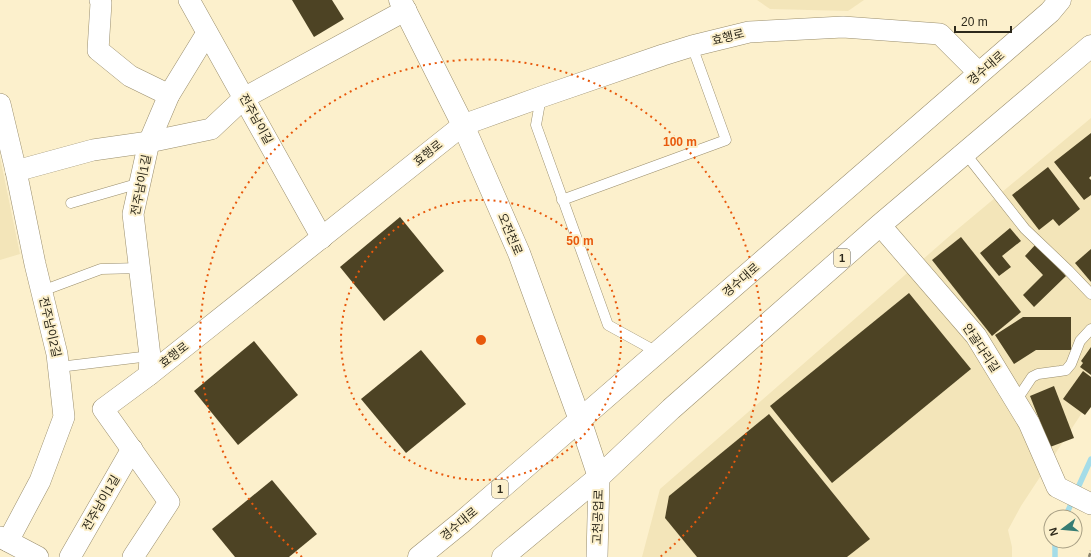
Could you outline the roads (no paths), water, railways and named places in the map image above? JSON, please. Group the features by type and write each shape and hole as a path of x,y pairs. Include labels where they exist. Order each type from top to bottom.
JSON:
{"main road":[{"name":"1","path":"1055,6 1069,0"},
{"name":"오전천로","path":"403,5 463,125 519,253 600,477"},
{"name":"경수대로","path":"419,557 462,522 580,420 1055,6"},
{"name":"1","path":"505,556 600,477 671,409 880,225 1091,46"}],"street":[{"path":"100,0 98,50 130,76 169,95"},
{"name":"전주남이길","path":"189,0 322,238"},
{"path":"16,171 93,150 149,142 211,129 244,98 403,5"},
{"name":"효행로","path":"133,557 169,502 103,409 149,365 322,238 463,125 692,46 749,32 843,27 940,34 979,73"},
{"name":"전주남이1길","path":"149,365 140,268 133,214 149,142 169,95 207,33"},
{"name":"전주남이2길","path":"0,104 16,171 35,264 58,354 64,417 40,481 4,539"},
{"name":"안골다리길","path":"880,225 976,336 1029,423 1057,488 1091,504"},
{"name":"전주남이1길","path":"70,557 132,449"},
{"name":"고천공업로","path":"597,557 600,477"},
{"path":"4,539 38,557"}],"lane":[{"path":"562,200 726,140 692,46"},
{"path":"541,97 536,125 608,325 658,352"},
{"path":"965,153 1024,229 1068,270 1091,294"},
{"path":"71,203 140,183"},
{"path":"42,291 101,269 140,268"},
{"path":"1016,401 1032,377 1038,374 1066,370 1071,364 1080,341 1091,329"},
{"path":"59,368 149,365"}],"waterway":[{"path":"1076,492 1091,459"},
{"path":"1069,509 1073,500"},
{"path":"1055,549 1055,557"}]}
